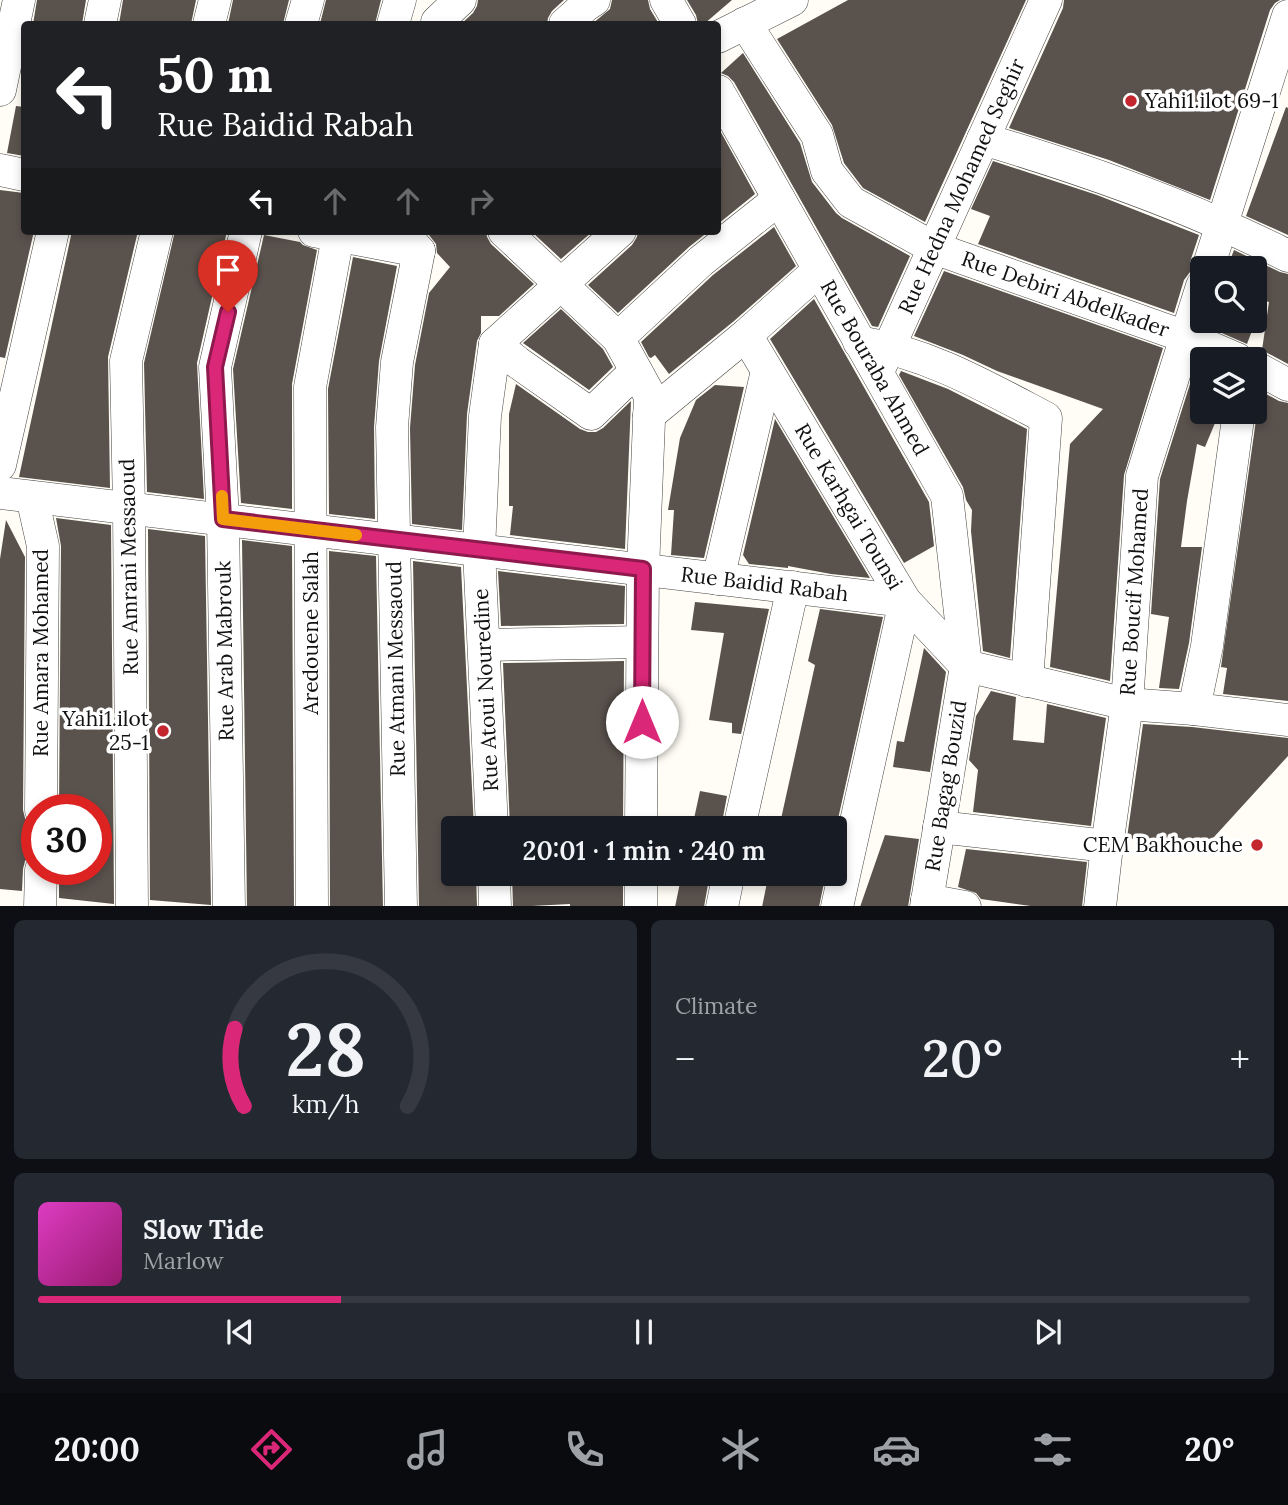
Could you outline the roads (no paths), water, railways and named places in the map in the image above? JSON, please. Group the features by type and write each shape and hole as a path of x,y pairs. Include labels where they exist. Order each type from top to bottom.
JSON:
{"street":[{"path":"0,90 19,0"},
{"path":"101,21 105,0"},
{"path":"210,21 215,0"},
{"path":"302,21 307,0"},
{"path":"394,21 400,0"},
{"path":"438,21 460,0"},
{"path":"666,0 678,21"},
{"path":"731,22 792,0"},
{"name":"Rue Hedna Mohamed Seghir","path":"875,354 934,248 1046,0"},
{"path":"1212,256 1288,16"},
{"name":"Rue Debiri Abdelkader","path":"731,22 817,135 827,171 851,202 934,248 1209,347"},
{"name":"Rue Bouraba Ahmed","path":"721,105 727,132 779,199 819,270 875,354 947,496 967,666"},
{"path":"984,139 1050,159 1167,202 1222,224 1288,256"},
{"path":"0,170 21,174"},
{"path":"618,338 701,261 779,199"},
{"path":"0,465 53,235"},
{"name":"Rue Amrani Messaoud","path":"132,906 126,361 157,235"},
{"name":"Rue Arab Mabrouk","path":"229,906 223,519 215,367 245,235"},
{"name":"Aredouene Salah","path":"312,906 310,387 326,235"},
{"path":"347,235 410,241"},
{"path":"509,235 618,338 650,397 643,569 641,816"},
{"path":"616,235 495,344 591,414 636,371"},
{"name":"Rue Atmani Messaoud","path":"401,906 392,427 410,241"},
{"path":"649,415 819,270"},
{"name":"Rue Boucif Mohamed","path":"1100,906 1127,704 1142,477 1190,324"},
{"name":"Rue Karhgai Tounsi","path":"746,335 905,601 967,666"},
{"name":"Rue Atoui Nouredine","path":"491,816 480,550 485,416 495,344"},
{"path":"875,354 957,371 1046,418 1027,681"},
{"path":"718,579 767,371"},
{"path":"1267,374 1288,385"},
{"path":"1194,709 1207,646 1237,424"},
{"name":"Rue Baidid Rabah","path":"0,493 905,601"},
{"name":"Rue Amara Mohamed","path":"32,497 43,546 41,794"},
{"path":"742,816 793,587"},
{"path":"837,906 905,601"},
{"path":"484,645 642,642"},
{"path":"967,666 1127,704 1288,720"},
{"name":"Rue Bagag Bouzid","path":"927,903 967,666"},
{"path":"939,827 1107,846"},
{"path":"40,906 41,885"},
{"path":"494,886 495,906"},
{"path":"641,886 641,906"},
{"path":"722,906 726,886"},
{"path":"927,903 965,906"}],"place":[{"name":"Yahi1.ilot 69-1","path":"1131,101"},
{"name":"Yahi1.ilot 25-1","path":"163,731"},
{"name":"CEM Bakhouche","path":"1257,845"}]}
